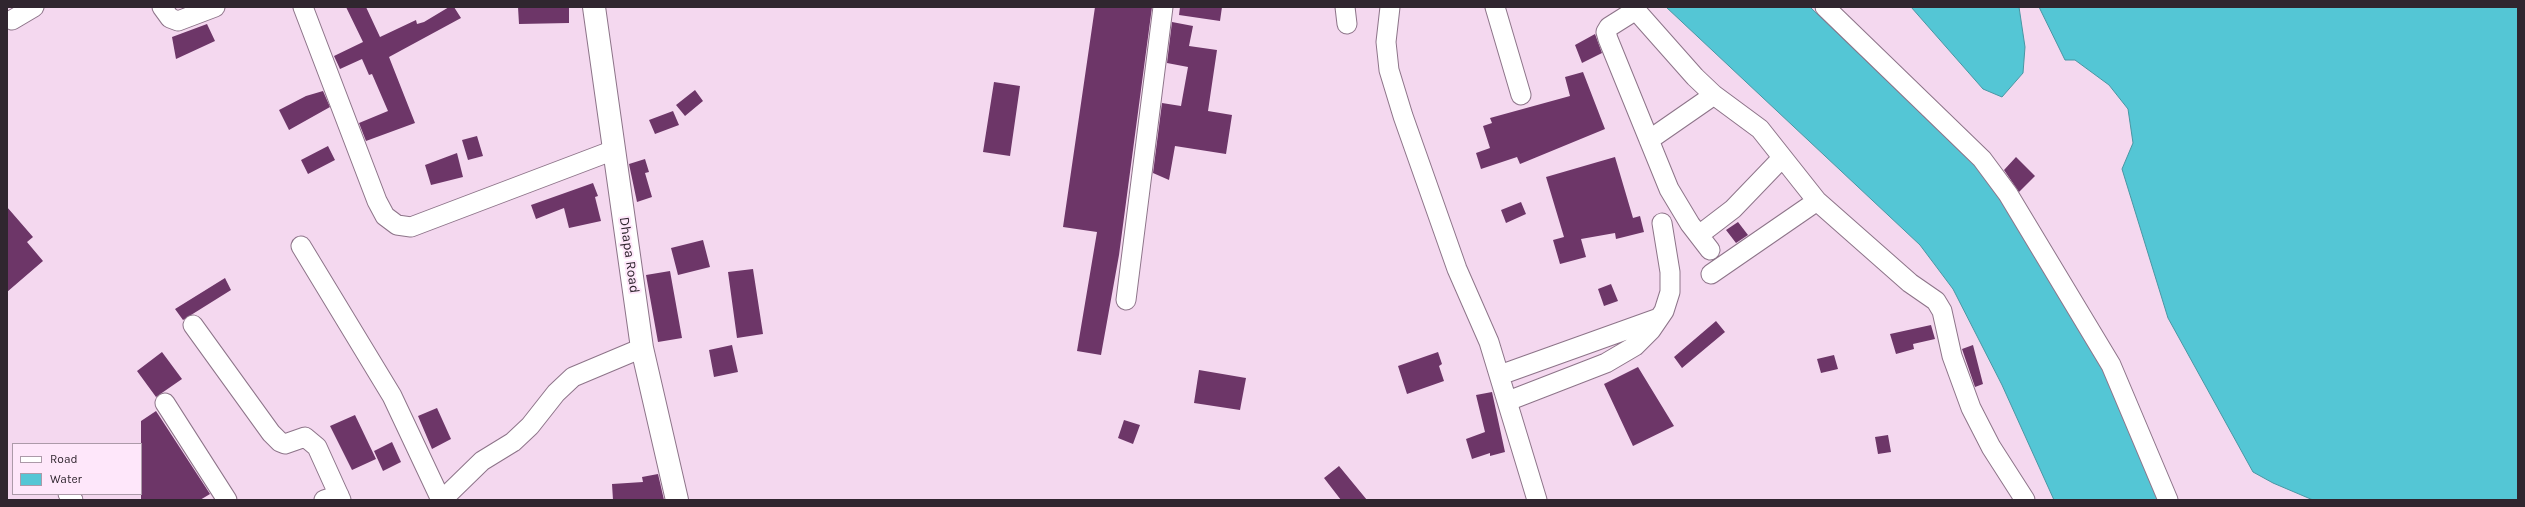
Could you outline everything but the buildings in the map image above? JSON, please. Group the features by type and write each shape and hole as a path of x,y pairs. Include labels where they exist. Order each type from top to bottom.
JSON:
{"street":[{"path":"12,20 34,7"},
{"path":"162,7 170,18 178,22 215,7"},
{"path":"303,7 377,201 385,216 397,225 411,226 614,150"},
{"name":"Dhapa Road","path":"594,7 642,348 677,500"},
{"path":"1126,300 1163,7"},
{"path":"1390,7 1386,42 1389,70 1403,116 1456,265 1489,342 1537,500"},
{"path":"1495,7 1521,94"},
{"path":"1825,7 1982,159 2008,194 2111,365 2168,500"},
{"path":"1782,158 1733,209 1704,242 1669,189 1606,32 1614,23 1635,9 1714,95 1760,129 1817,201 1910,283 1936,301 1942,311 1952,356 1971,408 1991,447 2025,500"},
{"path":"1650,140 1714,95"},
{"path":"1711,274 1817,201"},
{"path":"1508,401 1606,363 1636,346 1664,311 1670,292 1670,272 1662,224"},
{"path":"301,246 392,396 442,500 482,460 513,442 530,426 556,392 573,377 642,348"},
{"path":"1500,375 1659,318"},
{"path":"193,325 275,438 286,444 305,437 317,447 334,498"},
{"path":"165,403 227,500"}],"water":[{"path":"1666,7 1810,7 1988,179 2095,350 2158,500 2054,500 2002,385 1953,289 1920,245"},
{"path":"1911,7 2019,7 2025,47 2023,73 2002,97 1983,89"},
{"path":"2039,7 2518,7 2518,500 2313,500 2273,483 2253,472 2168,318 2122,169 2133,143 2128,109 2109,85 2075,60 2065,60"}]}
